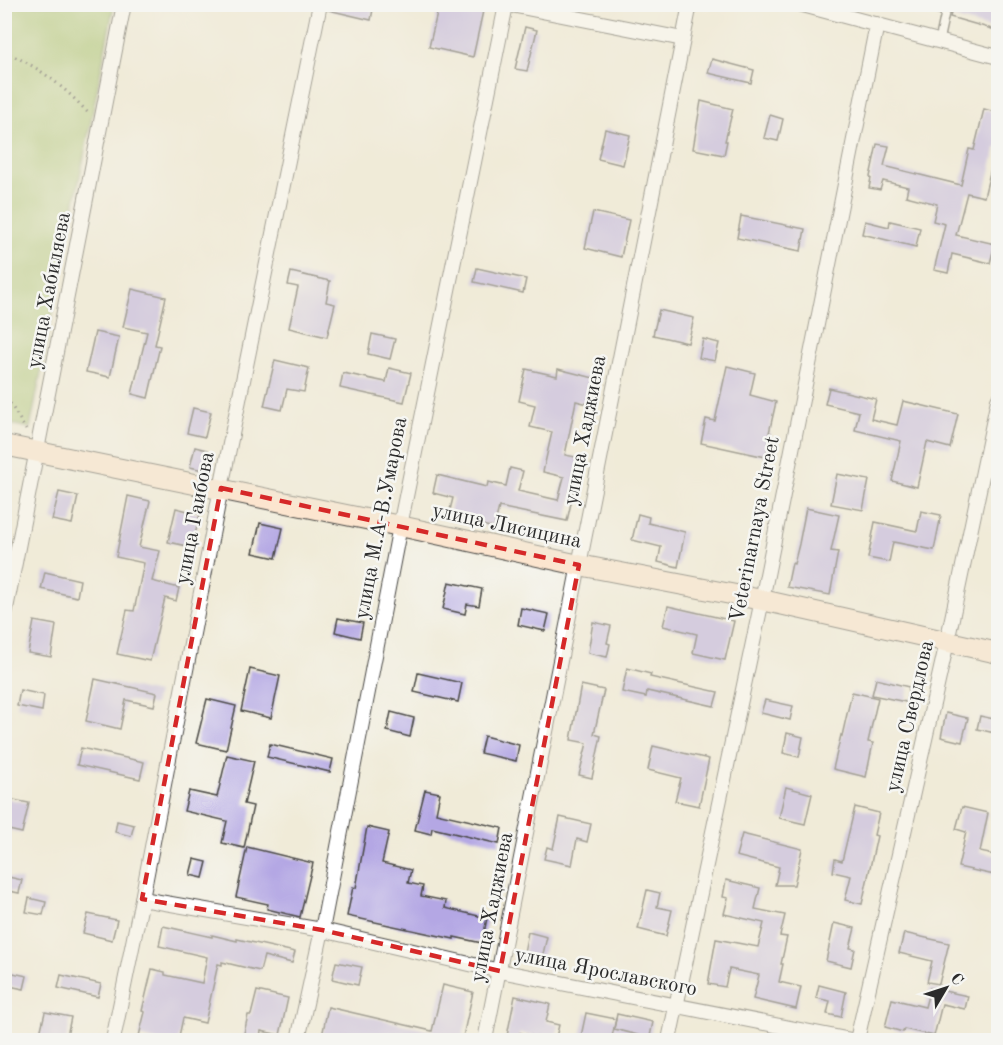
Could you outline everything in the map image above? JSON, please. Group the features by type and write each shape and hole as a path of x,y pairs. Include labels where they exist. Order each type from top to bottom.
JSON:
{"street":[{"name":"улица Хабиляева","path":"4,620 123,4"},
{"name":"улица Гаибова","path":"113,1041 221,488 320,4"},
{"path":"506,4 683,39"},
{"name":"улица М.А-В.Умарова","path":"298,1041 506,4"},
{"name":"улица Хаджиева","path":"485,1041 690,4"},
{"path":"799,4 999,57"},
{"name":"Veterinarnaya Street","path":"669,1041 762,600 877,24"},
{"name":"улица Свердлова","path":"857,1041 999,400"},
{"name":"улица Лисицина","path":"4,445 221,488 579,565 762,600 999,653"},
{"name":"улица Ярославского","path":"142,899 322,930 500,972 851,1041"}],"lane":[{"path":"939,41 948,4"}],"path":[{"path":"4,52 20,58 71,95 101,126"},
{"path":"4,393 27,433"}],"highlighted area":[{"path":"221,488 579,565 500,971 322,930 142,899"}],"green space":[{"path":"4,5 114,5 30,428 5,423"}],"building":[{"path":"329,4 374,4 371,20 328,10"},
{"path":"918,4 941,4 939,14 918,8"},
{"path":"953,4 999,4 999,31 950,17"},
{"path":"439,5 462,10 463,6 483,11 473,57 429,47"},
{"path":"525,27 537,30 527,71 515,69"},
{"path":"712,59 754,70 751,83 708,73"},
{"path":"701,101 733,109 724,155 693,149"},
{"path":"984,109 999,113 999,148 996,148 984,197 967,193 956,235 995,244 990,263 952,254 948,273 934,270 945,224 933,221 937,204 906,196 908,187 883,181 880,190 869,188 877,144 889,146 884,166 961,185 969,149 974,150"},
{"path":"770,115 783,119 778,141 764,138"},
{"path":"605,129 630,135 623,165 598,159"},
{"path":"593,212 629,220 621,257 585,248"},
{"path":"741,216 805,229 801,251 737,238"},
{"path":"865,221 889,227 890,221 920,228 916,247 862,234"},
{"path":"477,268 526,279 523,293 474,282"},
{"path":"291,272 330,281 326,302 335,304 327,337 289,328 298,287 288,285"},
{"path":"132,289 166,297 155,345 160,346 148,398 132,394 147,332 123,327"},
{"path":"659,310 694,318 688,343 653,335"},
{"path":"95,332 119,337 110,377 86,372"},
{"path":"372,334 395,339 390,359 368,354"},
{"path":"703,339 719,343 715,361 699,358"},
{"path":"275,360 309,368 304,392 287,389 282,410 264,406"},
{"path":"727,366 755,373 750,395 776,402 766,457 701,443 706,419 715,421"},
{"path":"389,368 411,373 404,402 340,388 343,373 386,382"},
{"path":"526,369 557,376 558,369 598,379 592,405 576,401 565,455 581,458 567,521 499,507 494,528 449,514 453,498 433,493 437,475 487,487 488,482 506,486 510,468 523,471 518,491 558,500 564,477 543,472 552,432 530,427 535,405 519,401"},
{"path":"829,388 876,399 871,419 897,425 903,401 958,414 950,448 927,442 917,487 892,481 901,441 855,430 859,412 825,404"},
{"path":"193,408 211,412 205,437 187,433"},
{"path":"195,447 207,450 203,470 190,467"},
{"path":"837,474 869,480 863,510 831,504"},
{"path":"59,492 78,496 72,524 52,520"},
{"path":"128,496 150,501 139,547 160,551 152,581 179,588 176,601 165,598 150,661 117,654 127,610 134,611 144,563 116,557"},
{"path":"176,508 200,514 192,547 168,542"},
{"path":"806,508 839,515 831,551 838,552 830,595 787,587"},
{"path":"921,511 941,515 934,550 893,542 889,562 868,558 875,522 917,531"},
{"path":"638,514 649,517 648,523 685,532 678,567 658,562 661,547 632,540"},
{"path":"260,523 283,528 276,558 253,553"},
{"path":"45,572 80,580 77,597 41,589"},
{"path":"449,582 482,589 479,606 467,604 465,614 443,609"},
{"path":"668,606 734,621 725,660 693,653 697,634 663,626"},
{"path":"521,608 549,614 545,631 518,625"},
{"path":"338,618 363,623 360,638 335,632"},
{"path":"34,621 56,625 51,657 28,653"},
{"path":"593,622 611,626 607,657 588,653"},
{"path":"627,668 651,674 650,677 718,692 714,706 647,691 646,697 622,692"},
{"path":"250,669 280,676 271,718 241,711"},
{"path":"418,673 462,683 458,702 414,692"},
{"path":"95,679 157,693 154,706 126,700 120,729 86,721"},
{"path":"876,679 909,687 906,702 872,695"},
{"path":"581,685 604,690 594,734 601,736 592,778 579,775 587,743 571,740"},
{"path":"20,690 44,695 42,711 17,706"},
{"path":"852,692 878,698 868,742 873,743 866,777 833,769"},
{"path":"207,699 236,706 226,750 196,743"},
{"path":"765,700 793,706 790,720 761,713"},
{"path":"391,712 414,718 410,737 387,731"},
{"path":"946,713 968,718 962,742 941,737"},
{"path":"980,716 999,720 999,734 977,729"},
{"path":"787,733 803,737 799,757 783,753"},
{"path":"484,736 519,745 516,761 480,753"},
{"path":"270,744 333,759 330,772 267,757"},
{"path":"653,746 709,759 699,806 675,801 681,778 648,770"},
{"path":"81,748 144,762 140,779 77,765"},
{"path":"227,755 254,761 244,804 253,806 244,848 222,843 227,821 184,811 189,791 217,797"},
{"path":"786,787 812,794 805,824 779,818"},
{"path":"425,790 440,793 436,813 502,828 499,844 432,828 431,834 415,830"},
{"path":"4,798 29,803 22,833 4,829"},
{"path":"855,807 879,813 874,835 877,836 862,904 845,900 851,876 833,872 835,859 842,861"},
{"path":"962,807 988,813 980,852 999,856 999,876 958,867 966,832 956,829"},
{"path":"560,817 591,824 587,842 577,839 572,865 544,859 547,847 553,849"},
{"path":"117,821 134,825 131,836 115,832"},
{"path":"367,827 389,832 382,863 411,870 408,883 423,886 421,896 446,901 445,908 487,918 482,943 347,916 353,887 356,888"},
{"path":"742,834 802,849 794,885 775,885 779,867 736,856"},
{"path":"247,847 313,863 300,917 267,909 268,904 236,897"},
{"path":"194,859 207,862 203,878 190,875"},
{"path":"4,876 22,880 19,893 4,890"},
{"path":"726,880 760,888 755,909 785,915 780,936 787,937 779,982 801,987 796,1009 753,999 759,975 729,969 725,987 708,984 716,939 758,947 764,923 724,914 728,898 723,897"},
{"path":"647,890 660,893 657,907 672,910 666,936 638,929"},
{"path":"29,898 46,902 43,915 26,912"},
{"path":"88,914 117,920 112,940 83,933"},
{"path":"834,923 855,928 850,948 855,949 851,967 826,961"},
{"path":"163,926 295,952 292,963 264,956 260,971 222,962 222,965 218,964 205,1023 183,1018 178,1041 158,1041 139,1036 145,1012 142,1011 152,969 165,972 165,975 202,983 207,957 159,946"},
{"path":"528,932 547,937 542,958 524,953"},
{"path":"904,933 949,943 939,984 927,982 932,961 899,953"},
{"path":"336,962 362,967 358,985 332,979"},
{"path":"4,971 27,976 24,989 4,985"},
{"path":"61,975 101,984 98,997 58,988"},
{"path":"443,985 473,992 462,1041 321,1041 328,1007 432,1031"},
{"path":"819,985 846,992 841,1017 827,1014 830,1001 816,998"},
{"path":"930,988 968,996 965,1009 942,1004 934,1036 885,1027 892,999 925,1007"},
{"path":"257,991 288,998 280,1035 261,1031 259,1041 243,1038"},
{"path":"515,996 550,1004 546,1022 559,1025 555,1041 520,1033 518,1041 506,1041"},
{"path":"45,1012 71,1017 66,1041 48,1041 39,1038"},
{"path":"586,1013 616,1019 611,1041 580,1041"},
{"path":"617,1014 653,1022 649,1041 636,1041 638,1035 614,1029"}]}
